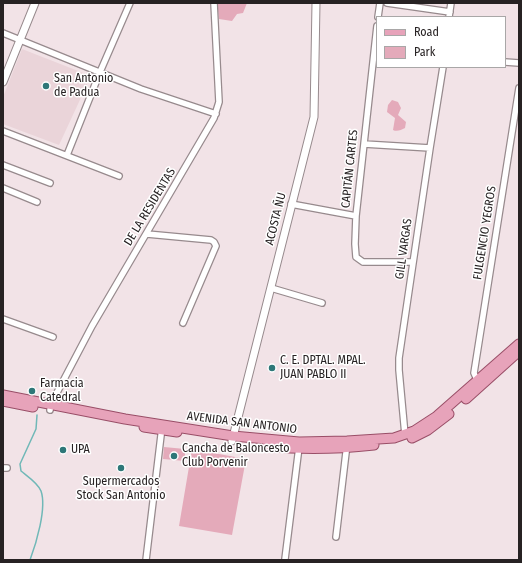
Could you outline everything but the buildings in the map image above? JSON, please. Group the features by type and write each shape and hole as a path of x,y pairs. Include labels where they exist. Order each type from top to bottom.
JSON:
{"main road":[{"name":"AVENIDA SAN ANTONIO","path":"3,402 51,407 125,418 162,427 232,439 299,445 395,443 416,437 439,422 519,344"},
{"name":"AVENIDA SAN ANTONIO","path":"347,445 394,438 414,431 437,416 519,352"},
{"name":"AVENIDA SAN ANTONIO","path":"3,395 51,407"}],"street":[{"path":"3,82 35,3"},
{"path":"67,155 100,72 130,3"},
{"name":"DE LA RESIDENTAS","path":"51,407 92,326 216,114 219,102 214,3"},
{"name":"ACOSTA ÑU","path":"232,439 314,117 316,3"},
{"path":"378,16 380,3"},
{"path":"387,3 450,14 451,3"},
{"path":"3,34 147,91 216,114"},
{"name":"CAPITÁN CARTES","path":"376,35 356,216 356,258 363,262 413,262"},
{"path":"506,62 519,64"},
{"name":"GILL VARGAS","path":"405,435 399,358 443,68"},
{"name":"FULGENCIO YEGROS","path":"479,383 474,373 519,88"},
{"path":"3,131 119,176"},
{"path":"364,144 430,148"},
{"path":"3,165 50,183"},
{"path":"3,188 37,202"},
{"path":"291,204 356,216"},
{"path":"147,234 211,240 216,246 183,323"},
{"path":"271,288 322,303"},
{"path":"3,319 53,336"},
{"path":"146,560 162,427"},
{"path":"285,559 299,445"},
{"path":"336,538 347,445"}],"shaded area":[{"name":"San Antonio de Padua","path":"22,49 91,76 59,145 3,124 3,97"}],"green space":[{"path":"217,3 247,3 243,13 237,14 232,21 219,19"},
{"path":"392,100 398,102 401,108 398,115 406,122 405,128 396,131 393,130 395,118 387,112 388,105"},
{"name":"Cancha de Baloncesto Club Porvenir","path":"164,447 185,449 185,461 163,459"},
{"path":"192,449 246,459 232,535 179,526"}],"waterway":[{"path":"30,560 40,526 43,507 40,488 21,471 20,464 36,429 37,415"}],"place":[{"name":"San Antonio de Padua","path":"46,86"},
{"name":"C. E. DPTAL. MPAL. JUAN PABLO II","path":"272,368"},
{"name":"Farmacia Catedral","path":"32,391"},
{"name":"UPA","path":"63,450"},
{"name":"Cancha de Baloncesto Club Porvenir","path":"174,456"},
{"name":"Supermercados Stock San Antonio","path":"121,468"}]}
